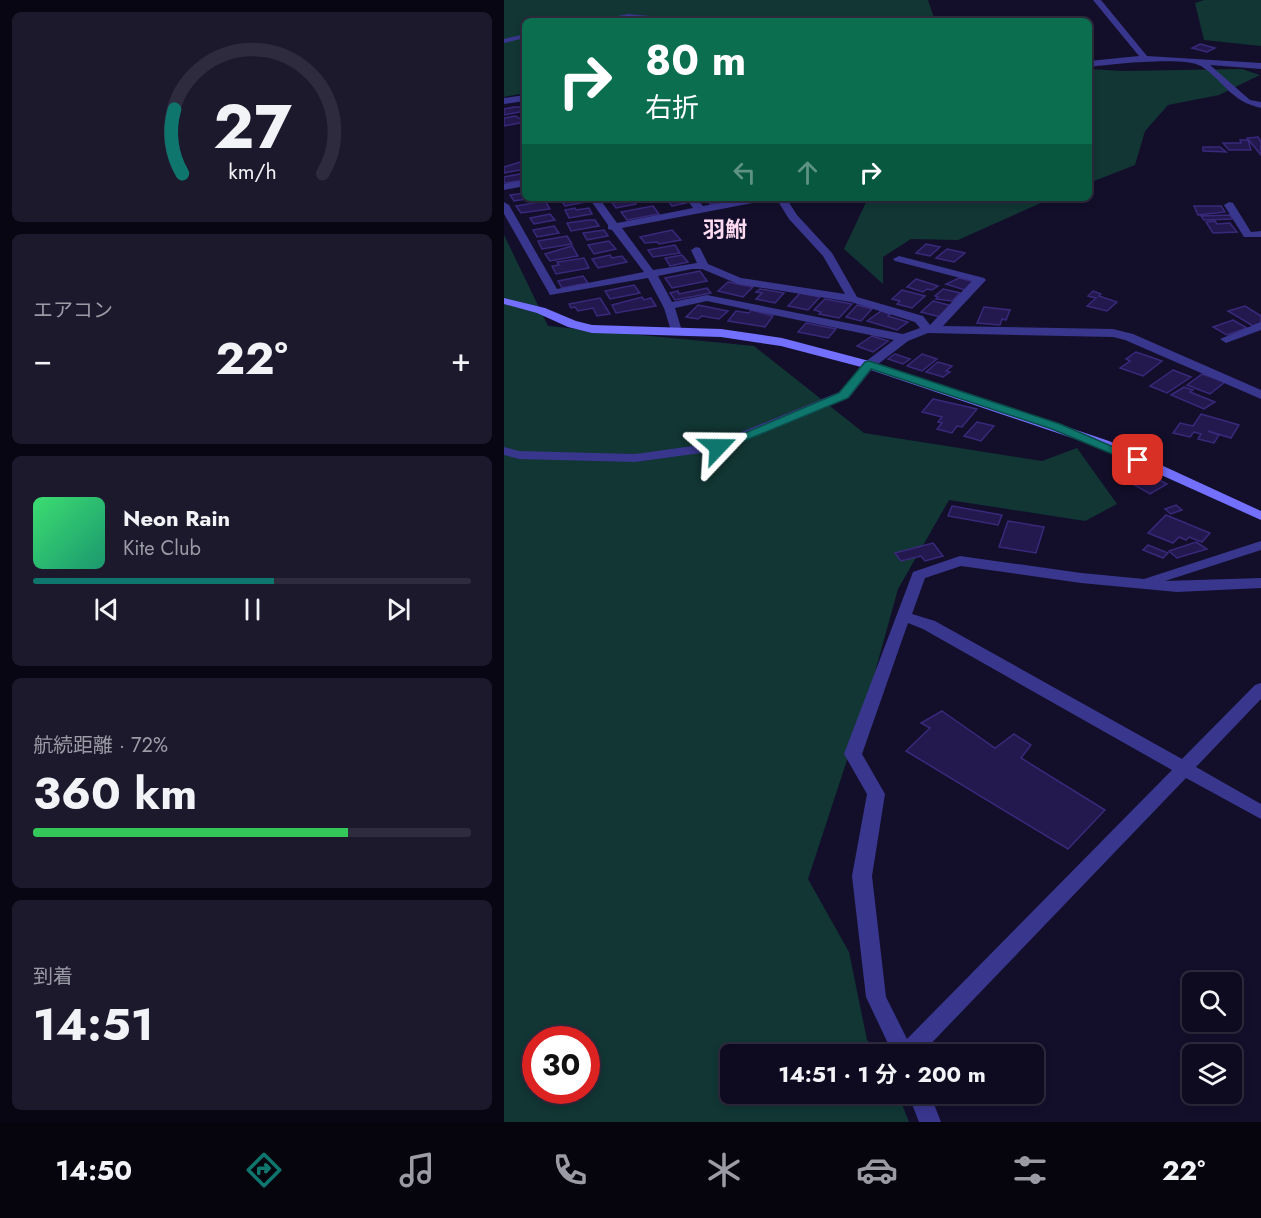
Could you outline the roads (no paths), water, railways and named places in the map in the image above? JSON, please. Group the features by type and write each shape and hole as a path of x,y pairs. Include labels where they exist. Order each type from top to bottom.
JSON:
{"street":[{"path":"1097,0 1146,58"},
{"path":"615,18 628,16 651,18"},
{"path":"504,41 522,37"},
{"path":"1092,63 1146,58 1261,66"},
{"path":"1200,61 1247,102 1261,105"},
{"path":"504,101 522,100"},
{"path":"504,187 522,184"},
{"path":"596,201 612,227 650,275 669,306 676,331"},
{"path":"692,201 700,210"},
{"path":"612,227 736,201"},
{"path":"783,201 793,217 828,255 853,299"},
{"path":"504,205 510,229 554,293 704,266 738,281 853,299 919,319 930,329"},
{"path":"1229,205 1248,235 1261,234"},
{"path":"696,250 704,266"},
{"path":"899,260 980,280 930,329"},
{"path":"669,306 707,298 904,338"},
{"path":"504,300 541,310 572,324 592,329 721,333 782,342 869,365 1104,444 1261,516"},
{"path":"1226,339 1261,326"},
{"path":"504,452 573,458 635,458 718,447 844,395 869,365 904,338 930,329 1113,333 1129,337 1261,395"},
{"path":"1141,583 1261,545"},
{"path":"900,1044 876,997 862,876 876,794 853,753 918,575 960,561 1082,578 1177,586 1261,584"},
{"path":"903,616 929,625 1261,812"},
{"path":"915,1044 1261,689"},
{"path":"923,1104 930,1122"}],"district":[{"name":"羽鮒","path":"725,229"}]}
